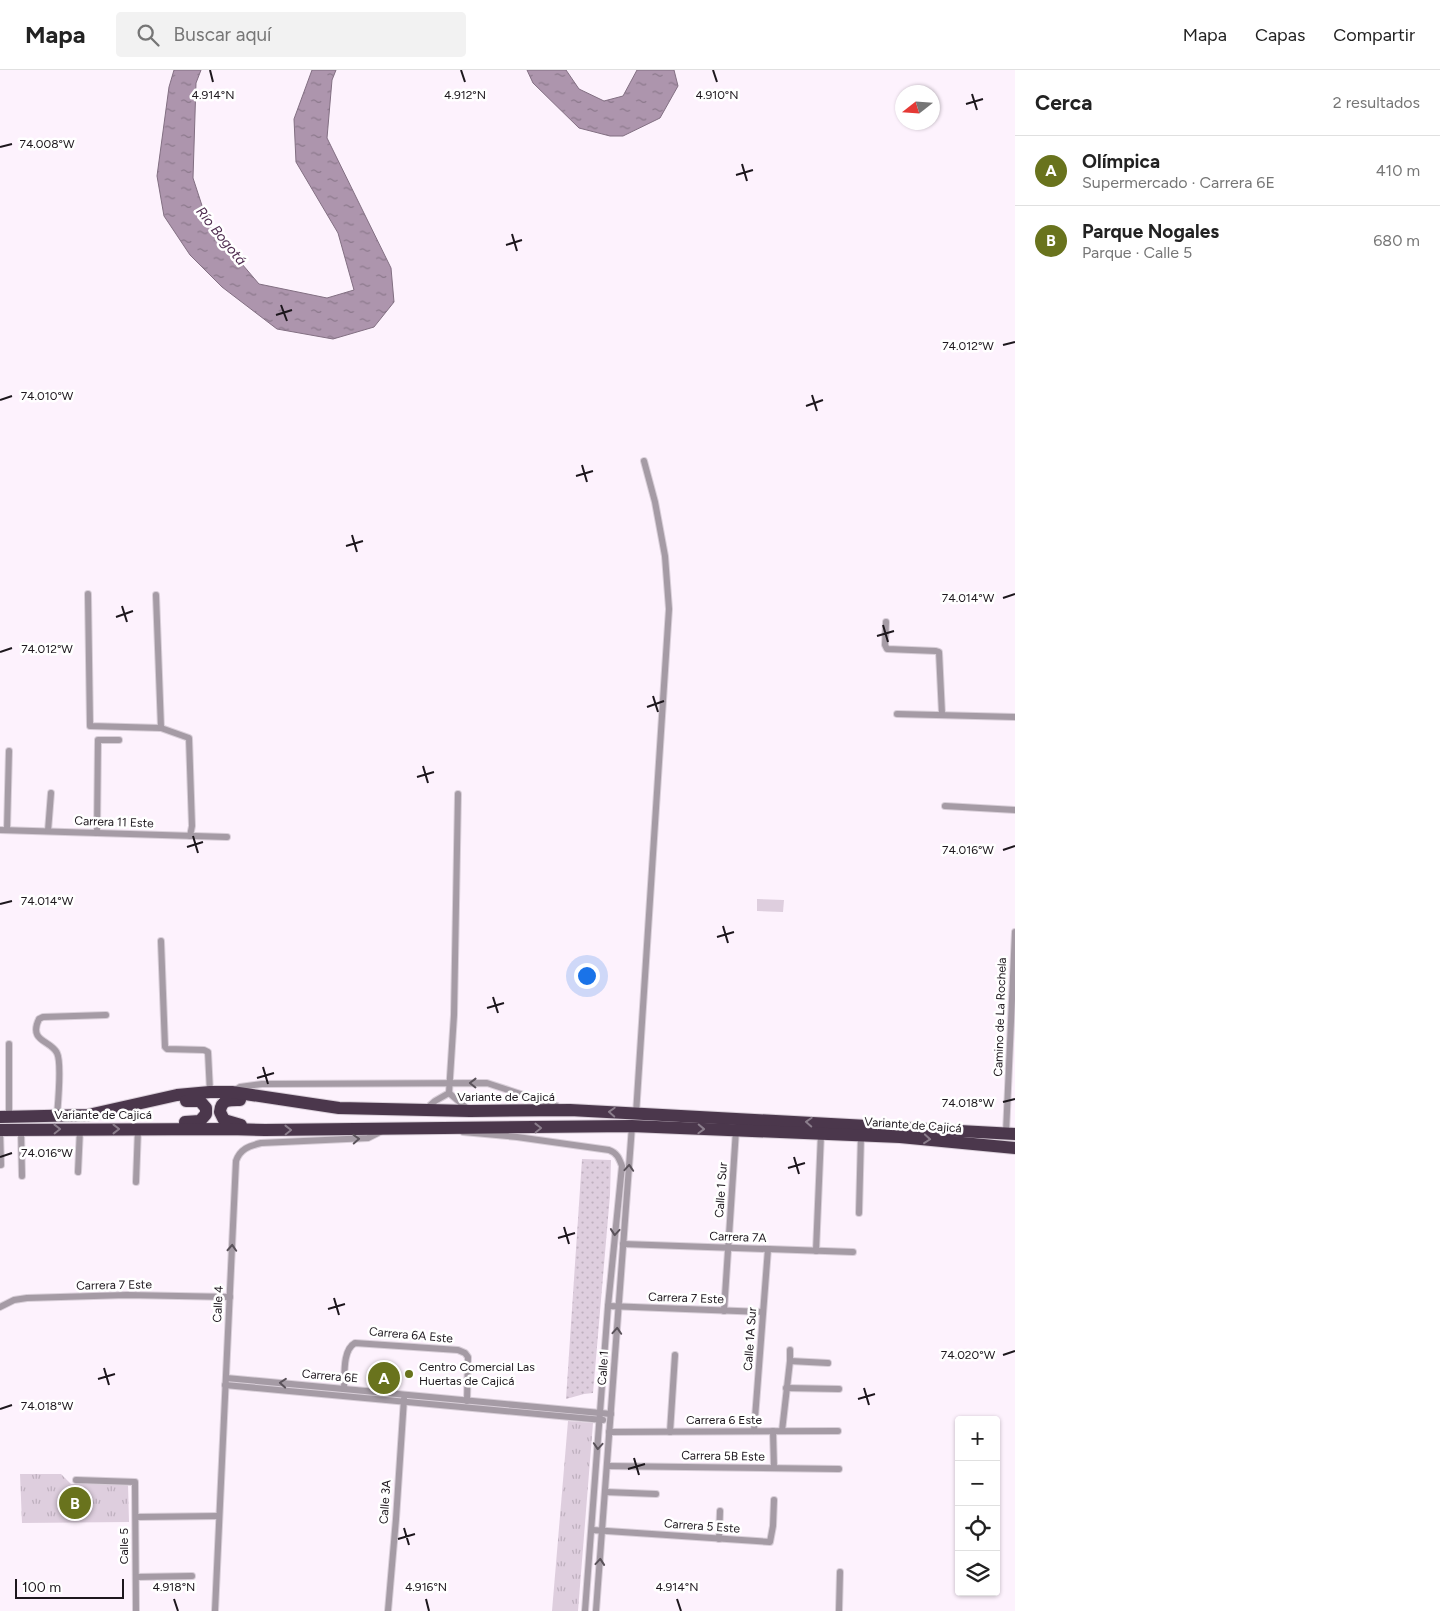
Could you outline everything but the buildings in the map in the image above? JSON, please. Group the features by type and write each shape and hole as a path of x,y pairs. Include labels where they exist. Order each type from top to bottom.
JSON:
{"highway":[{"name":"Variante de Cajicá","path":"5,1117 88,1115 177,1096 210,1092 232,1092 268,1099 339,1108 470,1111 570,1110 1011,1134"},
{"path":"265,1130 228,1122 221,1116 220,1108 222,1104 230,1099 268,1099"},
{"path":"146,1102 161,1106 196,1100 200,1101 206,1108 206,1114 200,1121 164,1122 152,1129"},
{"name":"Variante de Cajicá","path":"0,1130 80,1128 450,1129 632,1126 900,1137 1015,1148"}],"street":[{"path":"636,1114 669,609 665,556 655,502 644,461"},
{"path":"88,594 90,726 161,728 190,738 192,826 190,836"},
{"path":"156,595 161,728"},
{"path":"886,622 887,649 939,652 942,714"},
{"path":"897,714 1015,717"},
{"path":"97,833 98,740 119,740"},
{"path":"4,830 9,751"},
{"path":"48,831 51,793"},
{"path":"449,1093 454,1015 458,794"},
{"path":"945,806 1015,810"},
{"name":"Carrera 11 Este","path":"4,830 227,837"},
{"name":"Camino de La Rochela","path":"1011,1134 1015,932"},
{"path":"161,941 165,1046 167,1049 204,1050 208,1052 210,1092"},
{"path":"57,1116 59,1059 54,1047 41,1040 38,1036 37,1023 43,1017 106,1015"},
{"path":"5,1117 9,1044"},
{"path":"232,1092 240,1087 262,1084 487,1083 570,1110"},
{"path":"425,1110 435,1101 449,1093"},
{"path":"449,1093 470,1111"},
{"name":"Calle 1","path":"596,1611 632,1126"},
{"path":"78,1172 80,1128"},
{"name":"Calle 4","path":"214,1611 236,1161 238,1155 248,1146 261,1143 368,1138 388,1128"},
{"path":"136,1182 138,1129"},
{"name":"Calle 1","path":"450,1129 469,1134 517,1137 609,1150 618,1156 622,1166 608,1306 585,1611"},
{"path":"0,1130 1,1165"},
{"path":"21,1130 22,1176"},
{"name":"Calle 1 Sur","path":"724,1311 736,1130"},
{"path":"816,1251 821,1134"},
{"path":"859,1213 861,1135"},
{"name":"Carrera 7A","path":"624,1244 853,1252"},
{"name":"Calle 1A Sur","path":"754,1431 768,1249"},
{"name":"Carrera 7 Este","path":"0,1307 14,1300 27,1298 127,1295 230,1297"},
{"name":"Carrera 7 Este","path":"608,1306 763,1312"},
{"name":"Carrera 6A Este","path":"344,1389 347,1353 348,1349 355,1343 458,1350 465,1353 468,1357 467,1401"},
{"path":"782,1431 790,1350"},
{"path":"670,1432 675,1355"},
{"path":"790,1361 828,1363"},
{"name":"Carrera 6E","path":"226,1381 344,1389 404,1398 467,1401 600,1416"},
{"name":"Carrera 6E","path":"226,1381 610,1417"},
{"path":"786,1388 839,1390"},
{"name":"Calle 3A","path":"388,1611 404,1398"},
{"path":"773,1431 774,1468"},
{"name":"Carrera 6 Este","path":"609,1432 838,1431"},
{"name":"Carrera 5B Este","path":"607,1466 839,1469"},
{"name":"Calle 5","path":"76,1480 135,1482 136,1611"},
{"path":"605,1492 656,1494"},
{"name":"Carrera 5 Este","path":"592,1530 770,1542 774,1500"},
{"path":"719,1538 720,1511"},
{"path":"136,1516 219,1516"},
{"path":"839,1611 840,1572"},
{"path":"136,1577 192,1576"}],"green space":[{"path":"757,899 784,900 783,912 757,911"},
{"path":"582,1159 611,1160 610,1195 593,1393 566,1399"},
{"path":"568,1421 593,1423 578,1611 552,1611"},
{"path":"20,1474 61,1474 71,1484 128,1484 129,1522 22,1523"}],"water":[{"path":"174,70 201,70 196,83 193,178 208,224 259,284 327,298 354,290 338,233 296,162 294,119 312,70 336,70 332,80 327,138 391,268 394,302 374,327 333,339 277,329 222,287 190,255 164,216 157,176 169,87"},
{"path":"527,70 566,70 579,89 604,101 623,96 637,70 674,70 678,86 660,118 623,136 610,136 579,128 533,83"}],"place":[{"name":"Centro Comercial Las Huertas de Cajicá","path":"409,1374"},
{"name":"Olímpica","path":"384,1378"},
{"name":"Parque Nogales","path":"75,1503"}],"water label":[{"name":"Río Bogotá","path":"221,236"}]}
